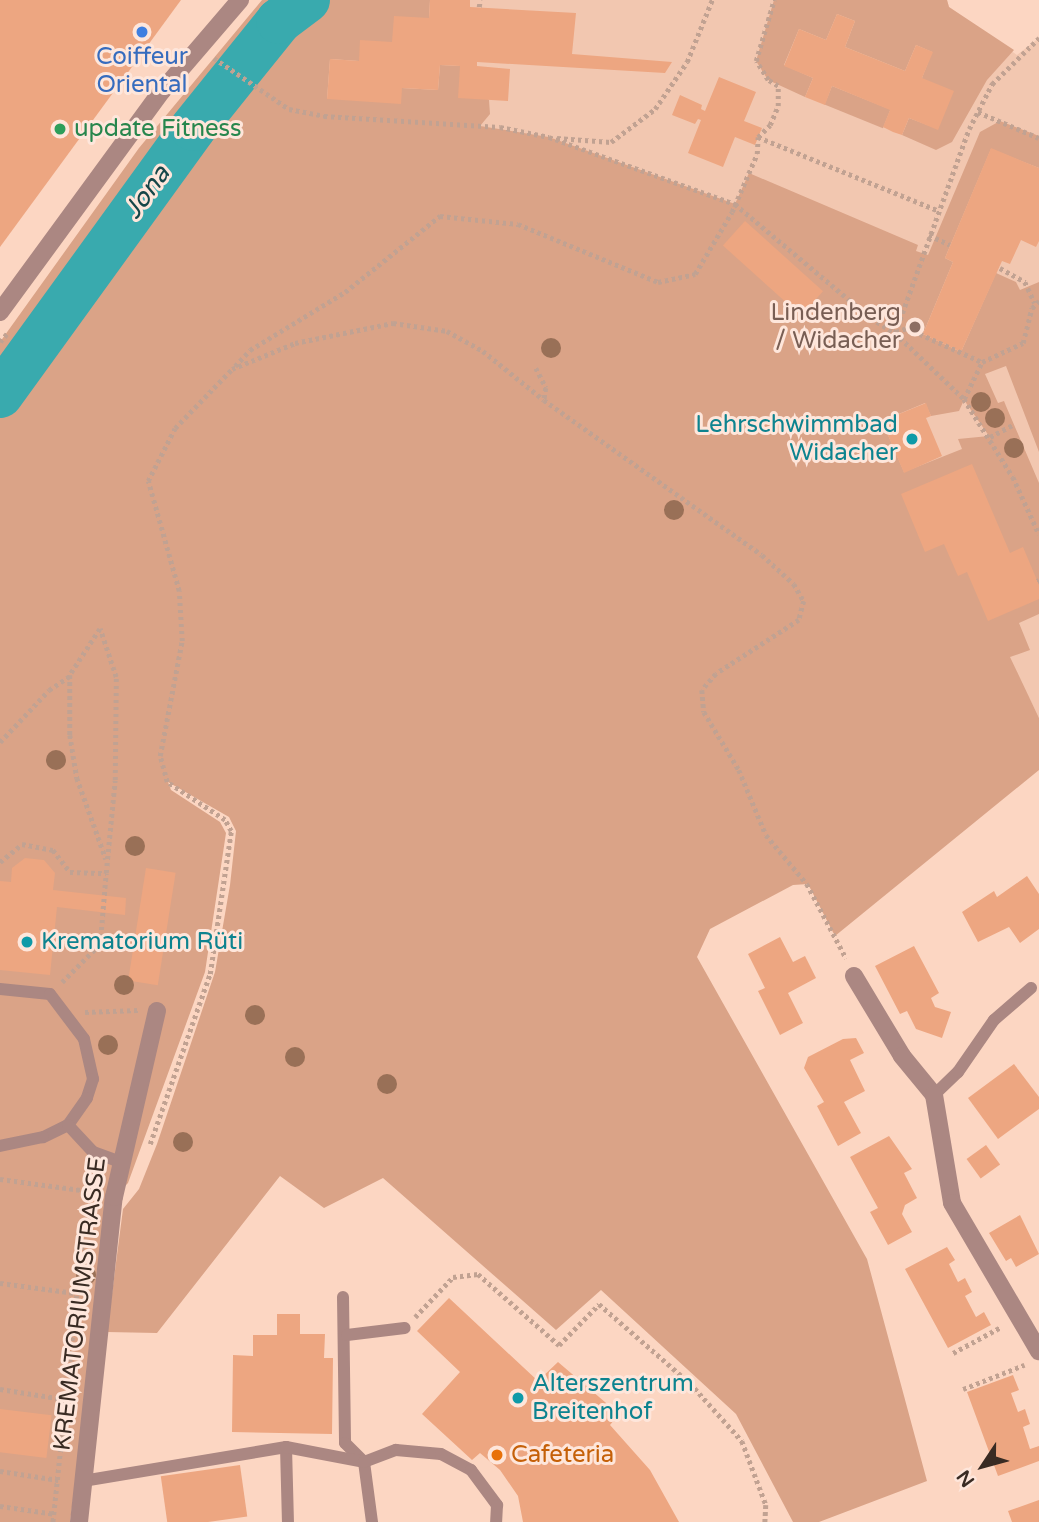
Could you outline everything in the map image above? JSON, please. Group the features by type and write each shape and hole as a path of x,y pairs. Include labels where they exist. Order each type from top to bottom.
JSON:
{"street":[{"path":"0,312 162,90 240,0"},
{"path":"855,976 902,1056 934,1095 952,1203 1018,1319 1035,1357"},
{"name":"KREMATORIUMSTRASSE","path":"79,1522 97,1328 121,1162 157,1012"}],"lane":[{"path":"934,1095 958,1072 995,1020 1031,988"},
{"path":"0,989 50,994 85,1039 93,1079 78,1115 68,1125 44,1137 0,1146"},
{"path":"68,1125 93,1152 121,1162"},
{"path":"344,1297 347,1335 345,1443 364,1462 372,1522"},
{"path":"347,1335 405,1328"},
{"path":"83,1481 286,1447 364,1462 396,1450 441,1454 471,1470 497,1505 496,1522"},
{"path":"286,1447 288,1522"}],"path":[{"path":"479,7 480,0"},
{"path":"219,62 262,95 307,114 500,127 549,137 611,142 637,126 655,109 687,62 712,0"},
{"path":"147,1152 210,974 231,831 225,820 167,782 160,756 181,641 179,591 148,481 174,428 250,350 345,292 440,216 518,224 658,282 695,274 735,204 757,154 758,137 770,125 778,106 778,86 768,80 756,61 774,0"},
{"path":"895,332 937,210 978,111 1009,64 1039,38"},
{"path":"978,111 1039,138"},
{"path":"549,137 735,204 871,318 895,332 964,399 990,437 1039,534"},
{"path":"758,137 937,210"},
{"path":"929,235 950,245"},
{"path":"964,399 982,362 1023,343 1037,302 1025,282 1000,268"},
{"path":"232,369 295,343 411,322 447,331 483,351 544,400 762,555 794,584 804,601 799,620 716,674 702,690 704,712 739,770 766,835 807,884 855,976"},
{"path":"895,332 907,328 982,362"},
{"path":"536,368 546,388 544,400"},
{"path":"990,437 1014,424"},
{"path":"0,742 49,690 71,675 100,629 116,677 115,780 100,944 50,994"},
{"path":"71,675 70,735 77,778 106,859"},
{"path":"0,862 22,844 52,850 70,872 106,873"},
{"path":"72,1019 88,1010 157,1012"},
{"path":"0,1180 88,1191 63,1399 53,1522"},
{"path":"405,1328 453,1277 478,1275 559,1345 599,1304 691,1383 742,1441 766,1505 765,1522"},
{"path":"0,1283 75,1293"},
{"path":"953,1353 1018,1319"},
{"path":"963,1389 1035,1357"},
{"path":"0,1389 63,1399"},
{"path":"0,1471 56,1480 83,1481"},
{"path":"0,1506 55,1514"}],"shaded area":[{"path":"262,0 430,0 429,18 392,42 359,61 330,59 327,99 402,88 438,90 440,65 460,66 489,100 490,114 480,126 549,137 735,204 749,173 918,245 916,251 928,255 980,132 1000,121 1039,136 1039,168 991,149 945,258 953,262 923,334 961,352 996,273 1016,282 1020,290 1039,282 1039,452 1006,366 985,374 998,403 1004,401 1039,483 1039,614 1019,623 1030,650 1010,657 1039,718 1039,770 835,936 808,884 793,885 710,929 697,957 867,1259 927,1481 819,1522 793,1522 736,1414 601,1290 556,1330 383,1178 324,1208 280,1176 157,1333 107,1332 123,1209 139,1189 157,1144 215,972 236,831 229,817 168,782 171,790 220,822 226,833 205,972 128,1183 114,1197 70,1522 0,1522 0,342 139,148","holes":["964,400 989,436 958,439 962,449 904,472 882,421 925,403 931,416 959,411"]},
{"name":"Lindenberg / Widacher","path":"382,0 947,0 949,7 1017,55 1039,38 1039,718 1009,657 703,194 549,137 520,133 334,137 288,56"},
{"path":"774,0 947,0 949,7 1014,50 987,80 952,142 936,150 902,135 909,118 938,129 922,78 932,52 916,45 905,71 845,47 855,21 837,14 826,40 799,29 784,65 813,78 805,97 768,80 756,61"},
{"path":"832,86 890,110 883,128 825,105"}],"building":[{"path":"0,0 181,0 0,247"},
{"path":"430,0 470,0 470,7 576,13 572,54 672,62 665,73 477,62 477,66 510,69 508,101 458,98 460,66 440,65 438,90 402,88 401,104 327,99 330,59 359,61 360,40 392,42 394,16 429,18"},
{"path":"837,14 855,21 845,47 905,71 916,45 933,52 922,78 954,91 938,130 909,118 902,135 893,132 883,127 890,110 832,86 825,105 805,97 813,78 784,66 799,29 826,40"},
{"path":"719,77 756,92 744,121 762,128 755,145 735,137 723,167 688,153 701,120 698,119 695,124 672,115 680,95 702,105 701,109 705,111"},
{"path":"991,148 1039,168 1039,241 1036,247 1021,240 1010,264 1002,261 961,352 923,334 953,262 945,258"},
{"path":"745,221 823,291 801,316 723,246"},
{"name":"Lehrschwimmbad Widacher","path":"926,403 931,416 926,418 942,456 904,473 882,421"},
{"path":"972,464 1010,553 1023,547 1039,585 1039,599 988,621 967,572 958,576 944,544 925,552 901,494"},
{"name":"Krematorium Rüti","path":"25,858 44,860 55,873 53,890 126,898 125,915 57,907 50,975 0,970 0,881 11,882 12,868"},
{"path":"146,868 176,873 158,985 128,981"},
{"path":"1027,876 1039,894 1039,929 1020,943 1009,927 978,942 962,912 994,891 997,897"},
{"path":"780,937 793,962 805,956 816,978 788,993 803,1023 780,1035 758,991 765,988 748,954"},
{"path":"914,946 939,993 931,998 935,1007 951,1012 942,1038 916,1029 907,1011 900,1014 875,966"},
{"path":"856,1038 864,1053 850,1060 865,1091 844,1102 861,1133 838,1146 817,1106 824,1102 804,1068 808,1057 843,1039"},
{"path":"1014,1064 1039,1097 1039,1109 998,1139 968,1098"},
{"path":"889,1136 912,1169 904,1173 917,1198 905,1205 902,1214 912,1232 888,1245 870,1212 878,1208 850,1157"},
{"path":"986,1145 1000,1164 981,1179 967,1159"},
{"path":"1020,1215 1039,1254 1016,1267 1011,1258 1006,1261 989,1233"},
{"path":"947,1247 955,1260 949,1264 958,1282 965,1278 972,1292 965,1296 976,1317 984,1312 991,1325 948,1348 905,1269"},
{"name":"Alterszentrum Breitenhof","path":"449,1298 538,1381 558,1362 619,1414 610,1425 650,1470 679,1522 523,1522 518,1496 500,1470 480,1453 472,1460 422,1414 460,1372 417,1331"},
{"path":"277,1314 300,1314 300,1334 325,1334 324,1358 333,1358 332,1434 232,1432 233,1355 253,1356 253,1335 277,1335"},
{"path":"1013,1375 1019,1390 1011,1393 1018,1412 1025,1409 1030,1424 1023,1427 1030,1449 1039,1446 1039,1461 998,1476 967,1392"},
{"path":"0,1409 52,1415 46,1458 0,1452"},
{"path":"240,1465 247,1516 208,1522 167,1522 161,1476"},
{"path":"1039,1500 1039,1522 1012,1522 1008,1511"}],"waterway":[{"name":"Jona","path":"0,395 193,128 279,21 307,0"}],"place":[{"name":"Coiffeur Oriental","path":"142,32"},
{"name":"update Fitness","path":"60,129"},
{"name":"Lindenberg / Widacher","path":"915,327"},
{"name":"Lehrschwimmbad Widacher","path":"912,439"},
{"name":"Krematorium Rüti","path":"27,942"},
{"name":"Alterszentrum Breitenhof","path":"518,1398"},
{"name":"Cafeteria","path":"497,1455"}]}
